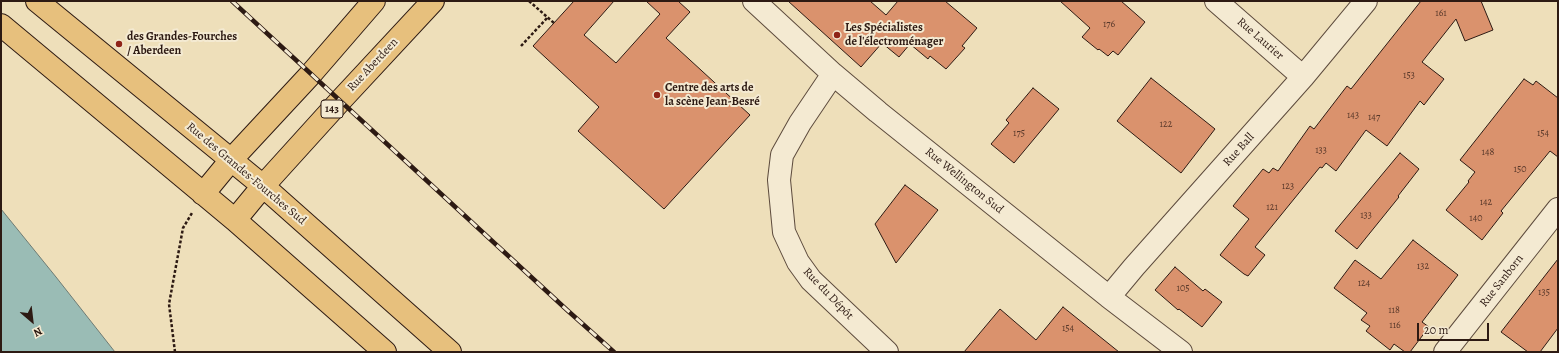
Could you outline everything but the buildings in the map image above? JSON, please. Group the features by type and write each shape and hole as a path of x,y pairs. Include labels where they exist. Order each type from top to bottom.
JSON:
{"main road":[{"name":"Rue des Grandes-Fourches Sud","path":"37,1 263,186 450,352"},
{"path":"203,194 231,160 310,75 374,1"},
{"name":"Rue Aberdeen","path":"235,220 263,186 433,1"},
{"path":"1,26 235,220 384,352"}],"street":[{"name":"Rue Wellington Sud","path":"754,1 833,74 878,112 1109,297 1181,352"},
{"name":"Rue Laurier","path":"1216,1 1303,77"},
{"name":"Rue Ball","path":"1109,297 1303,77 1366,1"},
{"name":"Rue du Dépôt","path":"833,74 800,123 782,155 779,180 784,232 798,262 811,280 887,352"},
{"name":"Rue Sanborn","path":"1445,352 1556,214"}],"path":[{"path":"530,1 554,23"},
{"path":"521,46 548,17"},
{"path":"175,352 169,304 183,228 203,194"}],"water":[{"path":"1,209 56,277 115,352 1,352"}],"railway":[{"path":"232,1 614,352"}],"place":[{"name":"Les Spécialistes de l'électroménager","path":"837,35"},
{"name":"des Grandes-Fourches / Aberdeen","path":"119,44"},
{"name":"Centre des arts de la scène Jean-Besré","path":"657,95"}]}
